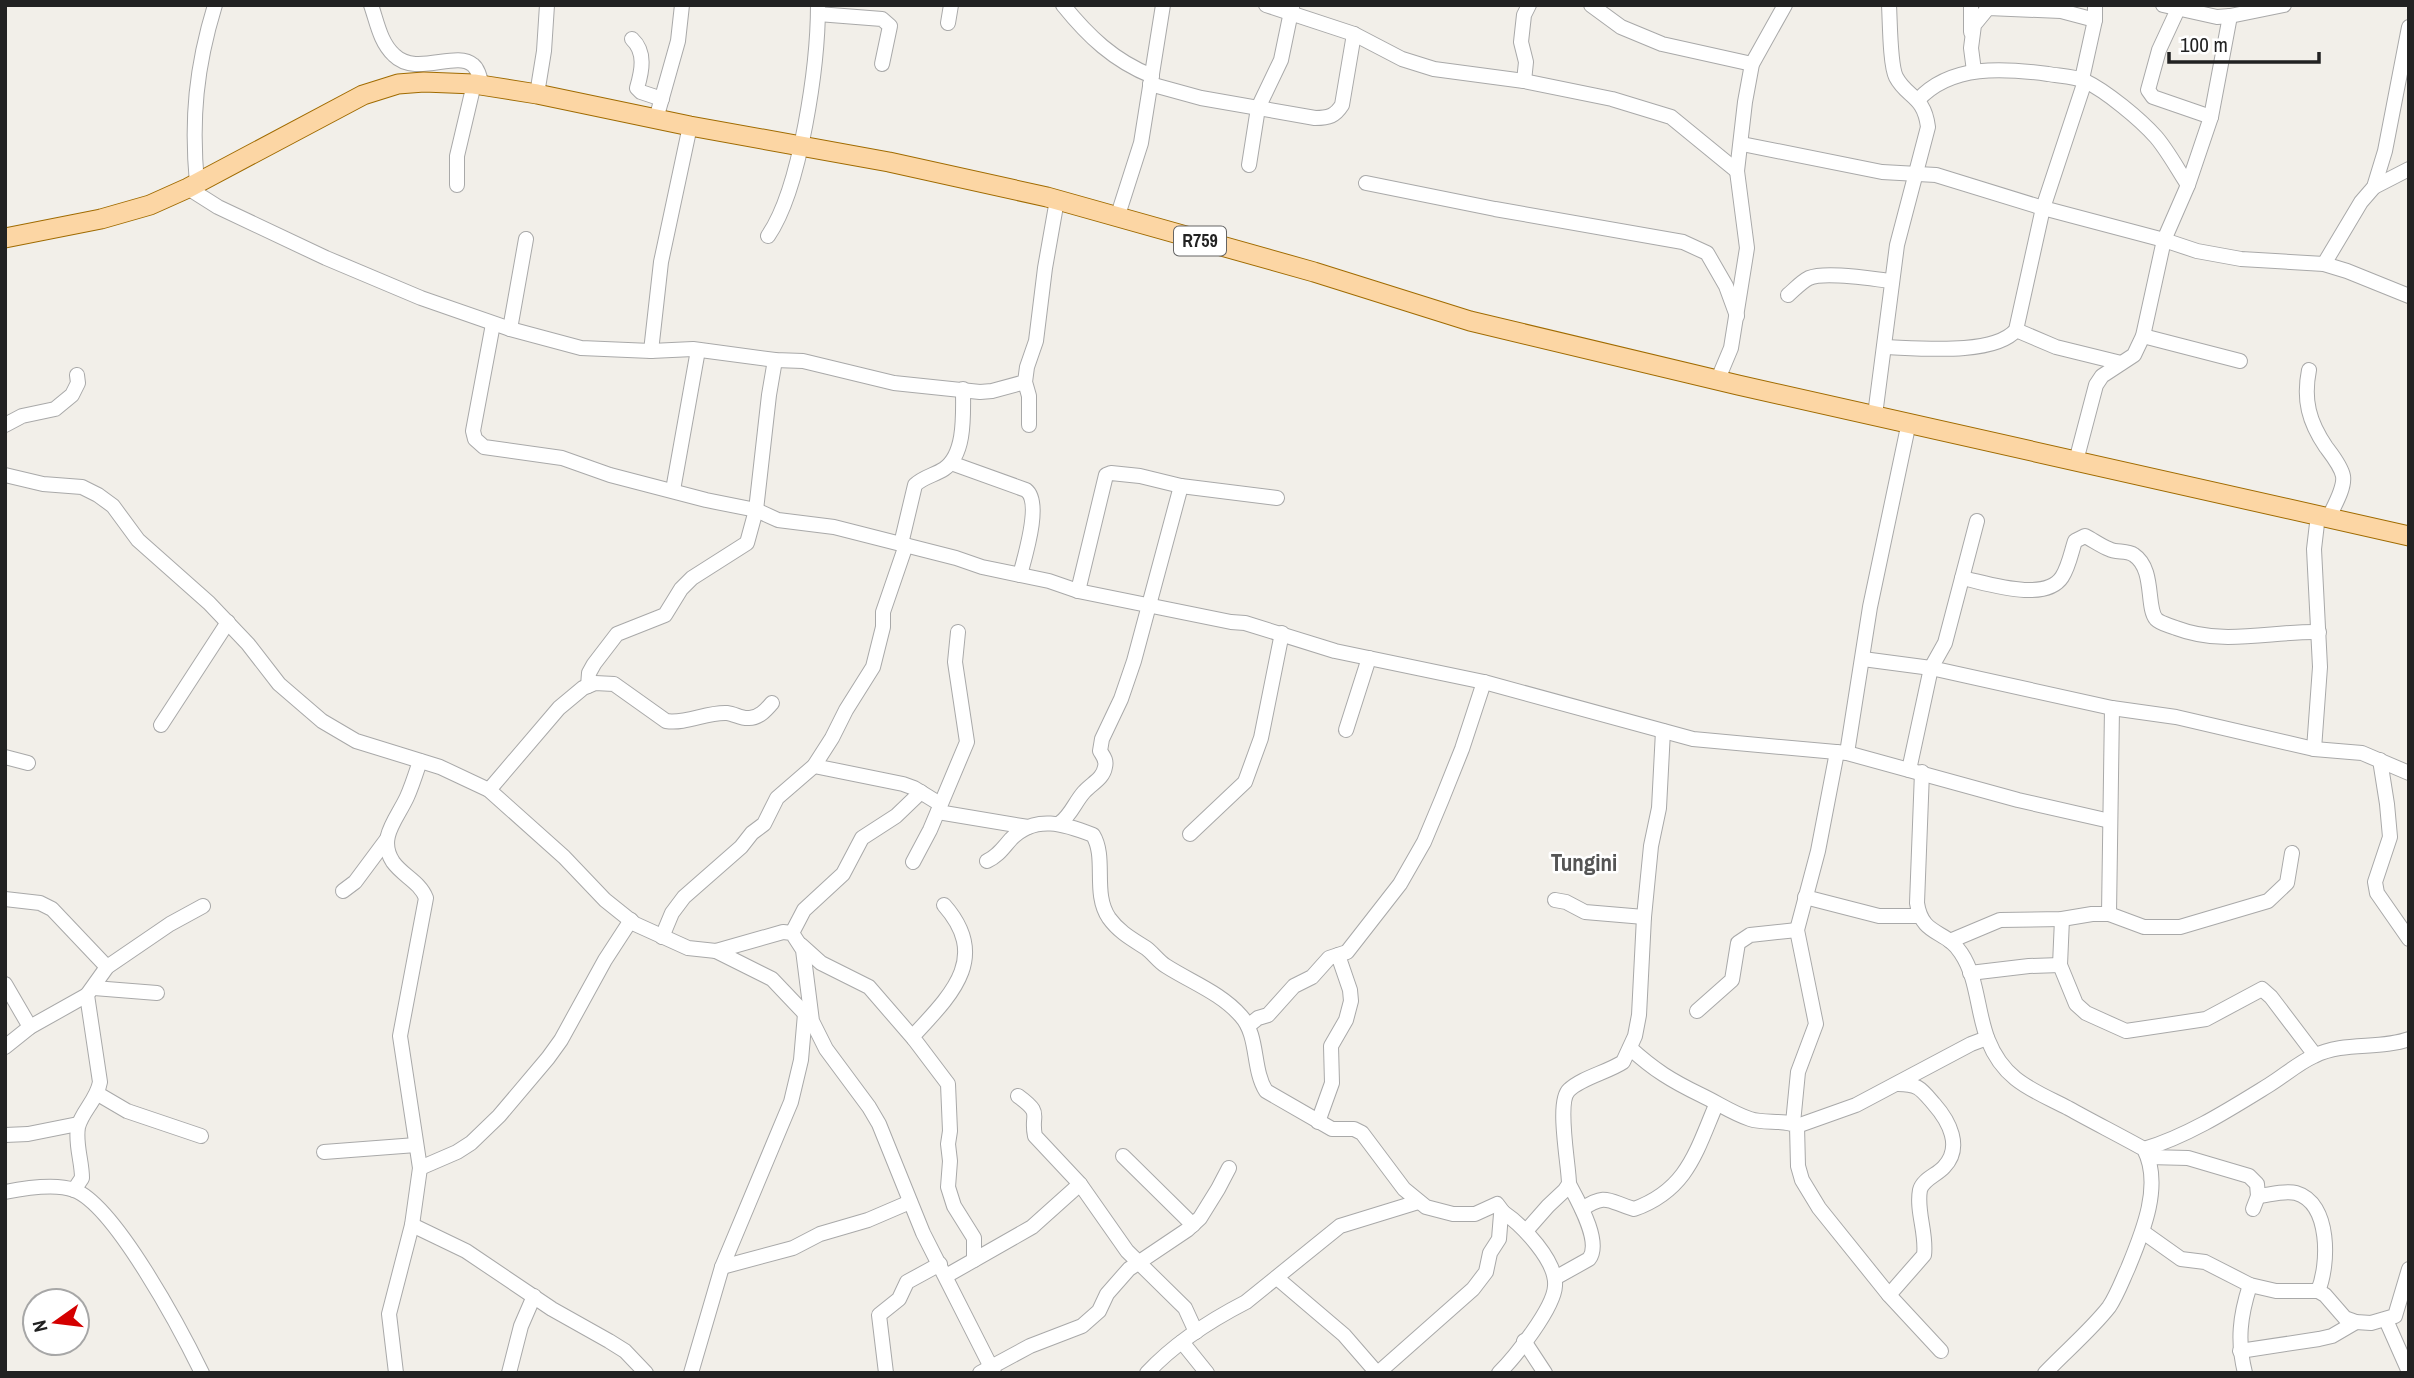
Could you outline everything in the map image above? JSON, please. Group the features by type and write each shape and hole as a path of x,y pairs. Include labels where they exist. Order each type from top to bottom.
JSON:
{"main road":[{"name":"R759","path":"5,238 101,219 150,205 192,186 363,95 398,85 424,82 478,85 889,162 1056,200 1314,272 1470,321 2409,536"}],"street":[{"path":"214,5 201,56 193,114 192,186 218,207 326,258 421,298 493,324 581,348 651,351 684,348 803,361 894,383 963,389 992,391 1025,382"},
{"path":"371,5 380,34 392,54 403,63 415,65 464,61 472,64 478,71 478,85 457,156 457,185"},
{"path":"537,94 544,51 547,5"},
{"path":"656,119 678,41 682,5"},
{"path":"948,23 951,5"},
{"path":"1063,5 1079,26 1106,51 1151,80 1200,98 1315,118 1327,118 1336,114 1342,105 1354,34"},
{"path":"1266,5 1292,9 1354,34 1402,59 1434,69 1524,81 1612,99 1671,117 1737,172"},
{"path":"1524,81 1526,62 1521,42 1524,15 1530,5"},
{"path":"1591,5 1606,10 1621,27 1662,44 1752,64"},
{"path":"1718,379 1731,348 1747,248 1737,172 1745,102 1752,64 1785,5"},
{"path":"1875,415 1896,246 1928,127 1927,116 1918,100 1897,79 1894,70 1889,5"},
{"path":"1971,5 1974,71"},
{"path":"2163,5 2178,9 2196,9 2217,17 2284,5"},
{"path":"1117,218 1138,155 1162,7"},
{"path":"1885,347 1990,345 2010,338 2016,330 2043,208 2083,80 2095,13 1989,8 1974,25 1971,48"},
{"path":"1249,165 1258,108 1281,60 1292,9"},
{"path":"2178,9 2159,50 2148,90 2153,97 2211,117"},
{"path":"768,236 779,221 800,146 810,93 818,10 887,22 890,26 882,64"},
{"path":"2076,461 2096,385 2102,376 2134,355 2143,337 2164,240 2188,185 2211,117 2230,16"},
{"path":"2374,187 2385,151 2409,27"},
{"path":"632,38 639,45 641,53 639,91 662,99"},
{"path":"1918,100 1929,88 1974,71 1992,68 2083,80 2110,97 2155,136 2188,185"},
{"path":"651,351 661,262 690,126"},
{"path":"1742,144 1882,172 1936,175 2197,251 2241,259 2324,264 2409,296"},
{"path":"2324,264 2361,202 2374,187 2409,169"},
{"path":"1366,183 1683,242 1707,253 1726,286 1737,316"},
{"path":"1028,425 1029,396 1025,382 1039,323 1056,200"},
{"path":"510,329 526,239"},
{"path":"1788,295 1806,279 1814,277 1891,281"},
{"path":"493,324 473,431 477,442 484,447 562,458 610,475 756,510 789,523 834,527 982,567 1049,581 1078,591 1245,623 1335,650 1484,682 1693,739 1842,753 2018,800 2110,821"},
{"path":"2016,330 2056,347 2121,363"},
{"path":"2143,337 2240,361"},
{"path":"673,490 698,350"},
{"path":"588,686 589,673 594,664 617,634 665,615 681,589 692,578 745,545 756,510 775,360"},
{"path":"2309,370 2305,389 2310,418 2343,477 2323,516 2315,549 2320,667 2314,749"},
{"path":"5,425 22,416 55,409 72,395 78,383 77,375"},
{"path":"662,937 672,913 684,897 741,847 753,831 764,824 776,798 814,766 873,667 883,628 883,612 904,545 915,485 951,463 958,449 963,389"},
{"path":"1909,422 1870,607 1863,659 1797,930 1816,1024 1798,1072 1795,1125 1798,1166 1802,1180 1819,1208 1889,1295 1941,1351"},
{"path":"951,463 1031,494 1034,502 1020,575"},
{"path":"1078,591 1106,475 1111,473 1140,476 1181,486 1277,498"},
{"path":"5,475 43,484 82,487 98,495 113,506 138,540 228,622 279,684 322,721 356,741 468,778 489,790 564,857 605,900 631,920 688,948 716,951 772,979 809,1017 826,1049 879,1124 910,1202 989,1371 1030,1346 1082,1326 1100,1311 1114,1284 1139,1262 1193,1225 1210,1203 1229,1168"},
{"path":"1060,823 1105,769 1105,759 1100,751 1101,739 1128,681 1181,486"},
{"path":"1977,521 1945,643 1931,668 1915,771 1919,916 1925,925 1950,941 1961,953 1970,973 1987,1038 2006,1070 2029,1090 2146,1153 2188,1158 2249,1176 2257,1184 2256,1203 2295,1193 2310,1200 2319,1217 2326,1242 2318,1292"},
{"path":"1962,578 2026,591 2051,586 2060,580 2075,541 2085,536 2110,551 2132,553 2139,559 2151,589 2154,616 2159,621 2191,634 2215,638 2319,632"},
{"path":"161,725 228,622"},
{"path":"913,862 968,742 955,662 958,632"},
{"path":"1190,834 1245,782 1261,738 1282,633"},
{"path":"1346,730 1369,657"},
{"path":"1863,659 1931,668 2314,749 2362,753 2409,773"},
{"path":"1248,1026 1258,1018 1268,1015 1294,986 1315,974 1329,958 1349,950 1375,918 1414,861 1462,749 1484,682"},
{"path":"489,790 559,708 573,695 595,683 614,684 666,721 673,722 709,714 729,713 749,719 758,716 772,703"},
{"path":"2109,914 2112,708"},
{"path":"1555,1278 1592,1256 1592,1239 1582,1209 1569,1184 1563,1112 1565,1095 1569,1090 1625,1059 1639,1015 1644,917 1651,846 1659,808 1664,731"},
{"path":"5,757 28,763"},
{"path":"2380,760 2390,837 2375,882 2377,894 2409,939"},
{"path":"396,1373 389,1314 412,1225 420,1168 400,1036 426,898 416,883 395,865 386,844 388,831 407,797 420,761"},
{"path":"814,766 903,784 921,792 939,808 1028,827 1060,823 1095,837 1102,904 1111,921 1164,964 1230,1005 1248,1026 1264,1088 1332,1129 1354,1129 1362,1133 1395,1177 1418,1202 1433,1210 1473,1214 1497,1204 1502,1218 1499,1239 1490,1254 1486,1272 1473,1289 1377,1373 1344,1335 1277,1278"},
{"path":"691,1373 722,1267 791,1102 809,1017 805,964 796,939 804,909 843,874 862,838 896,817 921,792"},
{"path":"987,861 1028,827"},
{"path":"343,891 355,882 387,839"},
{"path":"1950,941 2000,920 2062,919 2092,914 2109,914 2144,927 2180,927 2267,901 2287,883 2292,853"},
{"path":"1805,897 1879,916 1919,916"},
{"path":"5,899 40,903 52,909 107,967"},
{"path":"1555,900 1566,902 1584,912 1644,917"},
{"path":"915,1039 915,1034 947,998 960,978 966,958 963,936 952,914 944,905"},
{"path":"5,1047 30,1027 90,991 107,967 170,924 203,906"},
{"path":"2062,919 2060,965 2076,1004 2086,1013 2126,1031 2206,1019 2262,989 2315,1055"},
{"path":"420,1168 471,1143 515,1097 561,1040 605,960 631,920"},
{"path":"1697,1011 1732,980 1738,943 1750,935 1797,930"},
{"path":"716,951 783,932 796,939 821,963 869,987 915,1039 948,1084 948,1187 954,1206 974,1238 974,1260"},
{"path":"1318,1122 1332,1083 1331,1046 1346,1020 1351,1001 1338,955"},
{"path":"1970,973 2060,965"},
{"path":"5,984 30,1027"},
{"path":"90,991 157,993"},
{"path":"74,1190 82,1178 78,1124 98,1094 100,1070 90,991"},
{"path":"1630,1048 1673,1083 1705,1097 1716,1105 1750,1119 1795,1125 1856,1105 1970,1044 1987,1038"},
{"path":"2146,1153 2269,1085 2315,1055 2351,1045 2398,1042 2409,1038"},
{"path":"1889,1295 1924,1255 1920,1190 1923,1184 1945,1166 1952,1153 1953,1144 1946,1117 1920,1088 1913,1084 1898,1084"},
{"path":"98,1094 127,1111 201,1136"},
{"path":"1018,1096 1029,1103 1035,1112 1034,1136 1080,1184 1127,1251 1185,1308 1196,1332"},
{"path":"1582,1209 1603,1199 1617,1201 1634,1209 1649,1203 1674,1185 1685,1174 1716,1105"},
{"path":"5,1135 27,1134 78,1124"},
{"path":"324,1152 416,1145"},
{"path":"2045,1373 2109,1307 2117,1293 2143,1232 2151,1175 2146,1153"},
{"path":"1123,1156 1193,1225"},
{"path":"887,1373 879,1315 899,1299 907,1282 974,1260 1032,1227 1080,1184"},
{"path":"1526,1231 1569,1184"},
{"path":"5,1192 56,1188 74,1190 91,1200 117,1230 171,1311 202,1373"},
{"path":"722,1267 793,1248 820,1234 868,1220 910,1202"},
{"path":"1147,1373 1182,1342 1246,1302 1340,1226 1418,1202"},
{"path":"1499,1373 1549,1308 1555,1278 1526,1231 1502,1218"},
{"path":"412,1225 466,1251 625,1351 646,1373"},
{"path":"2143,1232 2181,1259 2205,1262 2250,1285 2276,1291 2318,1292 2325,1295 2345,1318 2356,1322 2386,1320 2397,1312 2409,1269"},
{"path":"2245,1373 2240,1351 2239,1326 2250,1285"},
{"path":"509,1373 521,1326 534,1296"},
{"path":"2386,1320 2409,1372"},
{"path":"2240,1351 2332,1336 2356,1322"},
{"path":"1524,1341 1545,1373"},
{"path":"1182,1342 1207,1373"}],"district":[{"name":"Tungini","path":"1584,863"}]}
